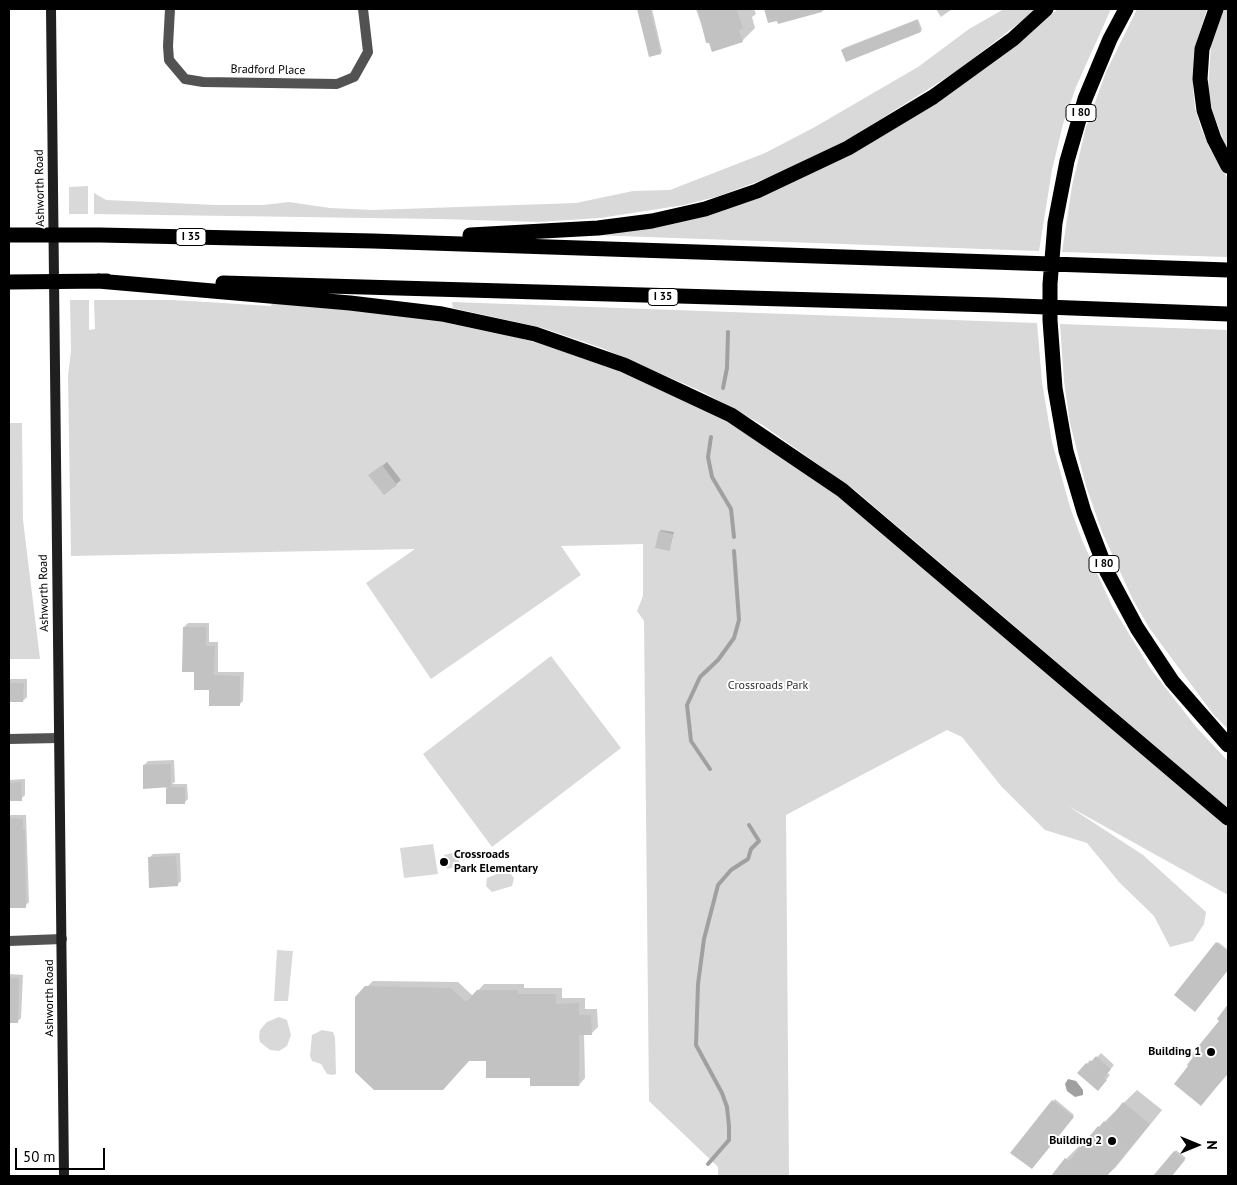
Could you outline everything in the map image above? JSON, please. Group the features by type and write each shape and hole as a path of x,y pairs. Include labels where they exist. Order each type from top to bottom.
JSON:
{"highway":[{"path":"373,241 598,228 652,221 705,209 757,191 848,148 933,97 1013,39 1046,9"},
{"name":"I 80","path":"1126,9 1110,39 1085,99 1067,161 1054,223 1050,284 1051,351 1066,451 1084,512 1107,572 1137,628 1172,681 1228,744"},
{"path":"1216,9 1202,49 1200,80 1204,110 1214,139 1228,166"},
{"name":"I 35","path":"9,235 100,234 373,241 1228,270"},
{"path":"98,281 350,303 442,314 535,334 624,365 731,414 842,490 1228,818"},
{"name":"I 35","path":"9,282 250,283 557,294 994,305 1228,314"}],"main road":[{"name":"Ashworth Road","path":"51,9 64,1176"}],"street":[{"name":"Bradford Place","path":"170,9 168,46 170,60 185,79 203,82 337,84 354,77 368,52 363,9"},
{"path":"9,739 59,738"},
{"path":"9,940 62,939"}],"green space":[{"path":"1004,9 1037,9 957,71 849,139 775,175 719,196 684,205 600,218 539,222 94,214 94,193 106,200 216,205 263,205 289,202 330,208 372,210 576,203 633,191 670,190 765,153 813,128 918,67 969,29"},
{"path":"1058,9 1111,9 1076,87 1063,124 1052,170 1039,251 591,235 764,194 1027,34"},
{"path":"1137,9 1207,9 1195,47 1193,88 1195,108 1201,128 1210,149 1228,179 1228,257 1062,252 1072,186 1086,127 1106,72"},
{"path":"1223,9 1228,9 1228,152 1212,110 1208,89 1211,45"},
{"path":"88,186 88,214 69,214 69,187"},
{"name":"Crossroads Park","path":"70,300 89,300 89,330 95,329 94,300 173,300 271,306 272,302 450,321 538,343 632,375 711,412 747,432 848,501 1228,826 1228,895 1068,806 1143,855 1206,912 1204,924 1193,941 1170,947 1154,916 1119,882 1087,843 1045,830 1001,786 962,737 947,730 786,815 789,1176 718,1176 718,1167 649,1101 644,621 637,611 643,596 643,544 561,546 581,575 431,679 366,583 415,549 71,556 68,376 71,351"},
{"path":"452,302 1037,323 1042,382 1052,442 1070,507 1082,540 1112,606 1150,668 1197,728 1228,761 1228,808 856,491 761,424 703,392 602,348 543,328 453,308"},
{"path":"1060,324 1228,330 1228,729 1213,714 1150,629 1133,600 1102,532 1086,486 1070,423 1064,381"},
{"path":"9,423 22,423 23,520 40,659 9,659"},
{"path":"551,656 621,748 492,847 423,754"},
{"path":"433,844 438,874 404,878 400,848"},
{"path":"457,852 460,866 447,869 444,855"},
{"path":"507,870 514,878 512,886 492,892 486,886 487,878"},
{"path":"277,950 293,951 288,1001 274,1001"},
{"path":"279,1017 287,1020 291,1035 287,1046 279,1051 270,1050 260,1042 260,1030 267,1022"},
{"path":"322,1030 333,1032 335,1037 336,1074 327,1074 321,1064 312,1061 310,1056 312,1035"}],"shaded area":[{"path":"1068,1079 1076,1081 1083,1090 1083,1095 1075,1097 1067,1091 1065,1084"}],"building":[{"path":"637,9 650,9 661,54 649,57"},
{"path":"698,9 737,10 743,28 739,30 743,42 712,52 709,43 706,43"},
{"path":"764,9 822,9 822,12 778,24 777,21 768,23"},
{"path":"917,20 921,32 846,62 841,50"},
{"path":"382,465 397,485 384,495 368,475"},
{"path":"659,531 673,534 670,551 655,548"},
{"path":"183,627 206,627 206,646 215,646 214,675 240,676 240,706 209,706 209,690 194,690 194,672 182,672"},
{"path":"9,683 24,683 23,702 9,702"},
{"path":"171,764 171,787 143,789 143,765"},
{"path":"21,782 22,801 9,801 9,783"},
{"path":"166,787 185,787 185,804 166,804"},
{"path":"9,818 23,819 23,830 25,830 26,908 9,908"},
{"path":"176,856 178,886 149,888 148,857"},
{"path":"1216,942 1228,952 1228,970 1195,1012 1174,995"},
{"path":"9,978 19,978 18,1023 9,1023"},
{"path":"365,986 451,988 466,1002 477,990 518,990 518,994 556,994 556,1004 579,1003 579,1015 591,1015 592,1035 579,1035 579,1086 530,1086 530,1078 486,1078 486,1061 469,1061 443,1090 374,1090 355,1072 355,997"},
{"name":"Building 1","path":"1228,1004 1228,1073 1201,1106 1174,1084 1188,1066 1193,1057 1191,1055 1219,1021 1217,1019"},
{"path":"1096,1056 1111,1069 1104,1078 1107,1080 1098,1091 1077,1073"},
{"path":"1052,1100 1074,1117 1032,1169 1010,1153"},
{"name":"Building 2","path":"1123,1102 1150,1124 1107,1176 1051,1176 1065,1158 1069,1161 1098,1126 1104,1121 1106,1123"},
{"path":"1174,1151 1185,1160 1172,1176 1153,1176"}],"waterway":[{"path":"723,388 727,368 728,332"},
{"path":"711,437 708,457 712,477 731,509 734,537"},
{"path":"710,769 691,741 687,705 700,677 718,660 734,638 739,620 734,551"},
{"path":"708,1164 729,1140 729,1126 727,1107 722,1093 696,1045 698,984 704,939 718,885 731,870 748,859 751,849 759,841 749,825"}],"place":[{"name":"Crossroads Park Elementary","path":"444,862"},
{"name":"Building 1","path":"1211,1052"},
{"name":"Building 2","path":"1112,1141"}]}
